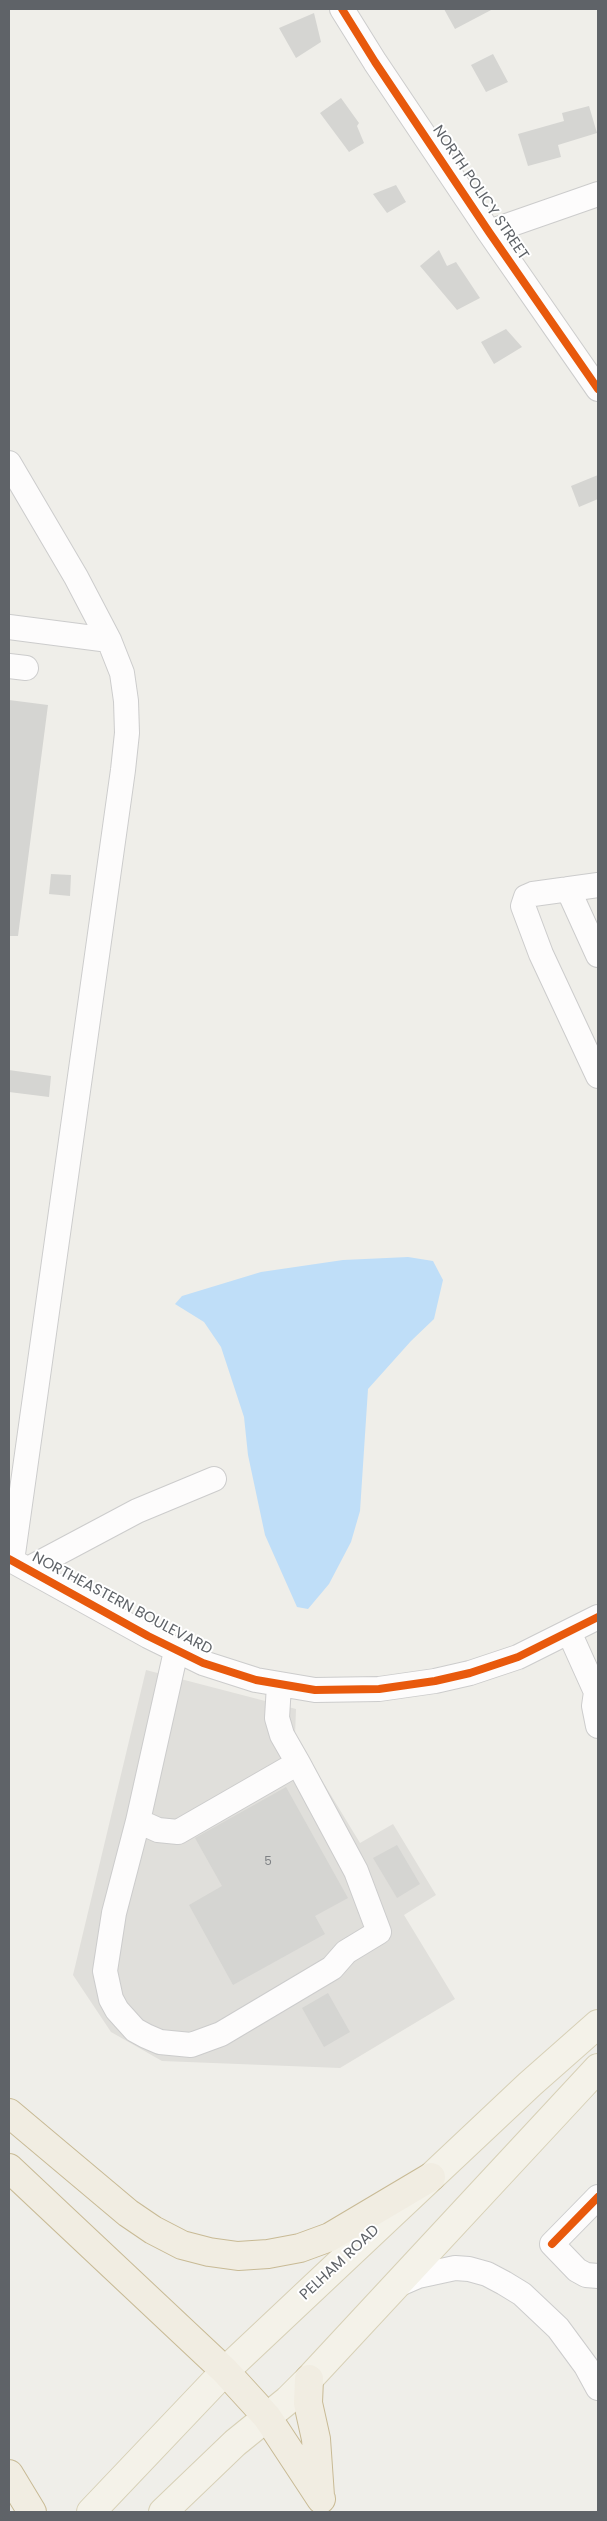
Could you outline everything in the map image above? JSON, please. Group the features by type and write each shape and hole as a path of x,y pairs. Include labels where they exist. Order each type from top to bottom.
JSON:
{"highway":[{"path":"9,2113 128,2213 152,2230 182,2245 209,2252 245,2255 268,2254 300,2248 330,2238 431,2178"},
{"path":"9,2168 225,2371 267,2417 322,2506"},
{"path":"309,2378 308,2403 316,2439 322,2506"},
{"path":"9,2474 32,2512"}],"main road":[{"name":"PELHAM ROAD","path":"91,2512 225,2371 530,2084 598,2024"},
{"path":"163,2512 235,2443 267,2417 309,2378 598,2068"}],"street":[{"name":"NORTH POLICY STREET","path":"342,9 375,62 489,232 598,389"},
{"path":"489,232 598,194"},
{"path":"9,463 76,577 109,640 122,673 126,701 127,733 124,770 16,1563"},
{"path":"9,627 109,640"},
{"path":"598,885 533,894 526,897 523,906 541,954 598,1076"},
{"path":"568,889 598,954"},
{"path":"16,1563 137,1510 214,1479"},
{"name":"NORTHEASTERN BOULEVARD","path":"16,1563 176,1651 227,1672 279,1685 349,1690 389,1688 435,1681 518,1657 598,1617"},
{"path":"569,1632 597,1691 594,1706 598,1726"},
{"path":"176,1651 106,1955 105,1971 111,1999 126,2021 146,2036 175,2045 206,2041 332,1968 346,1952 379,1932 356,1871 282,1735 277,1718 279,1685"},
{"path":"138,1821 163,1831 178,1832 298,1763"},
{"path":"598,2197 552,2244 577,2270 586,2275 598,2276"},
{"path":"394,2286 418,2276 454,2268 470,2269 496,2278 522,2294 558,2328 582,2359 598,2388"}],"shaded area":[{"path":"146,1670 296,1709 295,1736 360,1843 393,1824 436,1895 404,1915 455,1999 340,2068 162,2061 111,2032 73,1975"}],"water":[{"path":"408,1257 433,1261 443,1280 434,1319 411,1341 368,1389 360,1511 351,1542 329,1584 308,1609 297,1607 265,1535 248,1455 244,1417 221,1347 204,1322 175,1304 182,1296 261,1272 343,1260"}],"building":[{"path":"444,9 493,9 455,29"},
{"path":"314,13 321,42 296,58 279,28"},
{"path":"493,54 508,82 486,92 471,65"},
{"path":"341,98 359,123 357,126 364,143 349,152 320,113"},
{"path":"589,106 597,133 558,145 561,157 528,166 518,134 564,121 562,113"},
{"path":"396,185 406,202 387,213 373,194"},
{"path":"439,250 447,266 456,262 480,298 457,310 420,266"},
{"path":"506,329 522,347 494,364 481,342"},
{"path":"598,475 598,499 579,507 571,486"},
{"path":"9,700 48,705 18,936 9,936"},
{"path":"51,874 71,875 70,896 49,894"},
{"path":"9,1070 51,1076 49,1097 9,1092"},
{"path":"286,1787 348,1898 315,1916 325,1934 233,1985 189,1905 222,1886 195,1838"},
{"path":"397,1845 420,1884 397,1898 373,1858"},
{"path":"328,1993 350,2032 324,2047 302,2008"}],"cycle path":[{"path":"342,9 375,62 489,232 598,389"},
{"path":"9,1559 148,1636 203,1663 256,1680 315,1690 379,1689 435,1681 470,1673 518,1657 598,1617"},
{"path":"552,2244 598,2197"}]}
